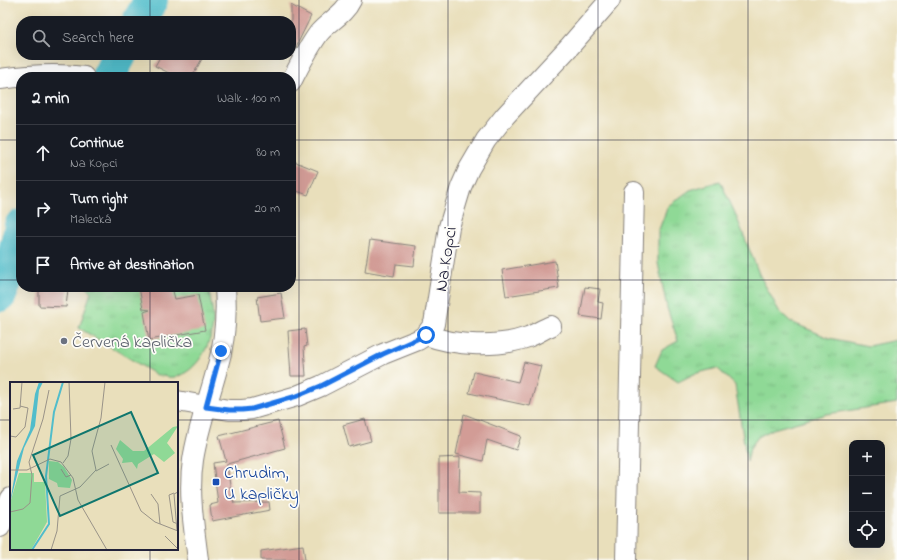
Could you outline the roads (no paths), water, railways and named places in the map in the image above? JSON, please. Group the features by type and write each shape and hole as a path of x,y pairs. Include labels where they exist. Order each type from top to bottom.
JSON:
{"street":[{"path":"296,73 315,39 323,29 345,11 351,0"},
{"name":"Na Kopci","path":"426,335 434,324 450,227 461,187 469,168 486,140 505,116 570,46 610,0"},
{"path":"0,79 16,77"},
{"path":"626,560 634,192"},
{"path":"198,560 192,500 192,474 196,442 218,367 224,334 226,312 225,292"},
{"path":"178,401 229,410 252,409 297,396 321,386 383,354 426,335 444,341 483,344 505,342 521,338 551,326"},
{"path":"0,527 10,501"}],"waterway":[{"path":"142,16 151,0"},
{"path":"111,72 117,60"},
{"path":"0,295 13,262 16,248"}],"place":[{"name":"Červená kaplička","path":"64,341"},
{"name":"Chrudim, U kapličky","path":"216,482"}]}
